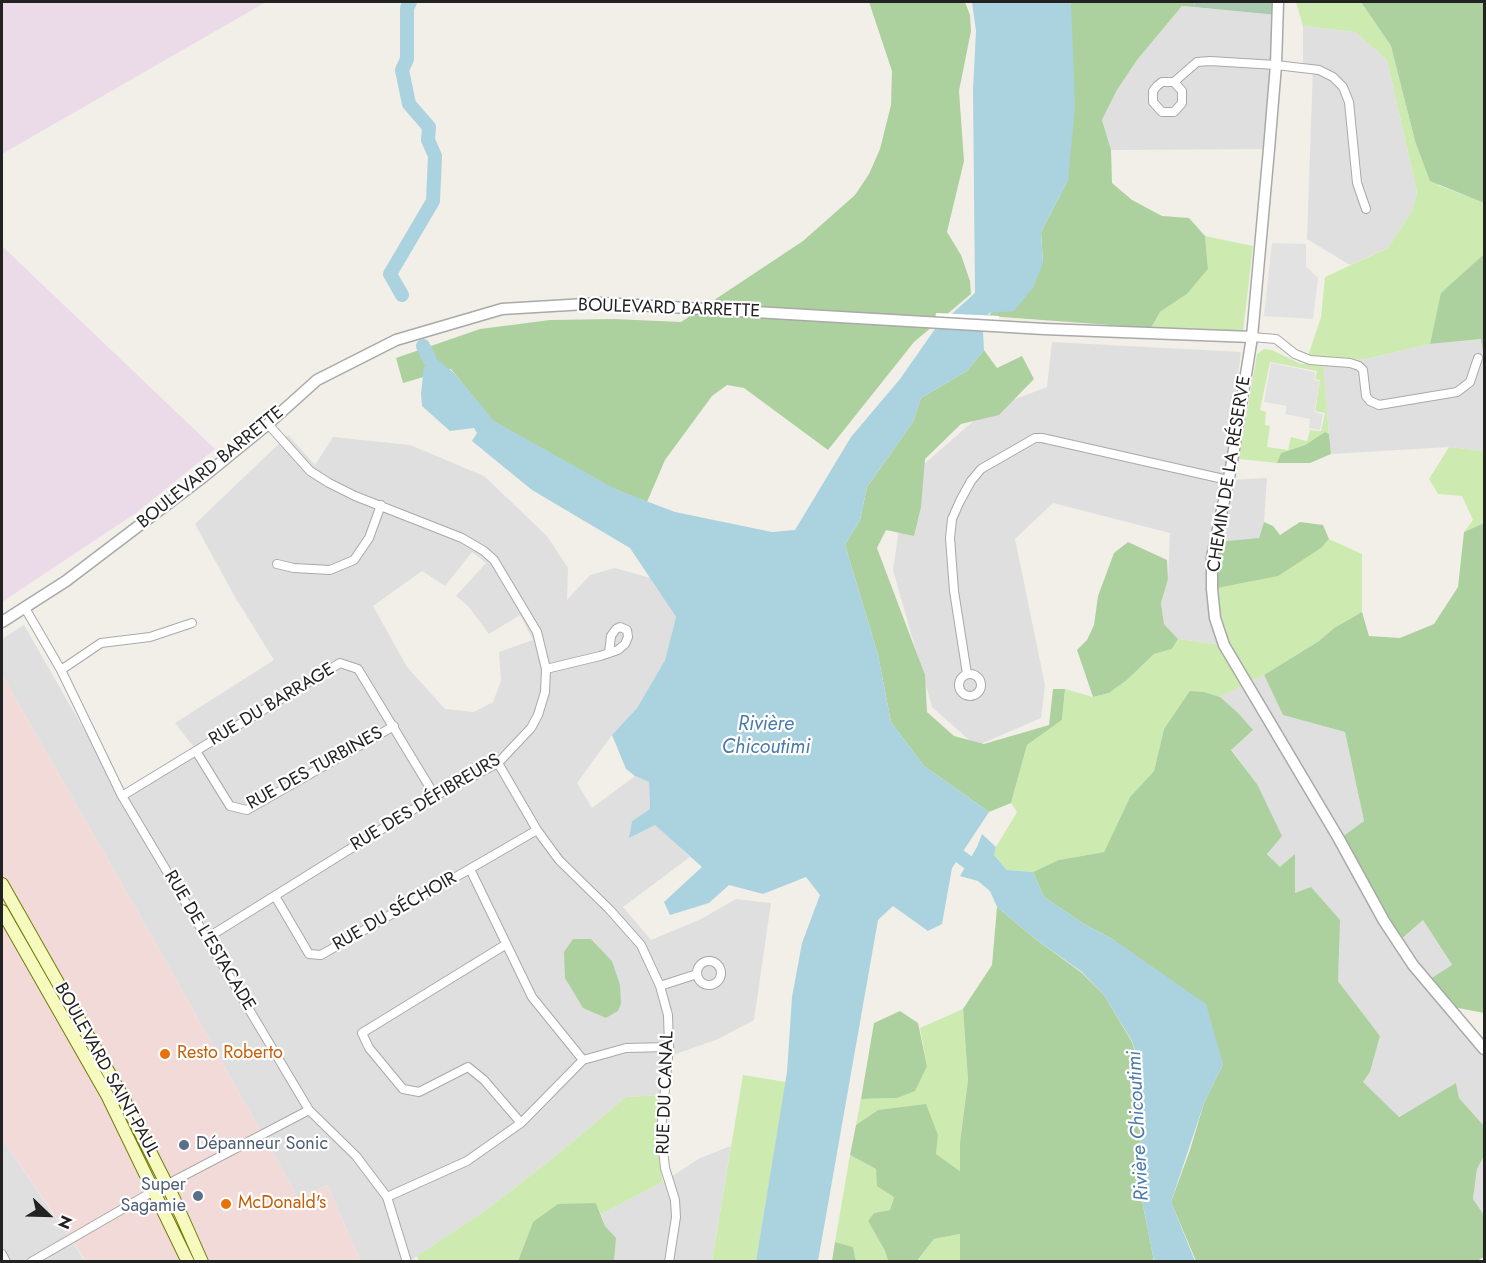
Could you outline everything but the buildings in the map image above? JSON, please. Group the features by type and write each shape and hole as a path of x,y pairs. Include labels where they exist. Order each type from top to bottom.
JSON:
{"main road":[{"name":"BOULEVARD SAINT-PAUL","path":"2,884 101,1056 167,1185 202,1262"},
{"name":"BOULEVARD SAINT-PAUL","path":"2,911 102,1087 189,1262"}],"street":[{"name":"CHEMIN DE LA RÉSERVE","path":"1278,2 1276,65 1252,337 1228,480 1212,557 1215,618 1224,645 1339,839 1397,943 1485,1049"},
{"path":"1174,82 1197,62 1210,61 1319,70 1333,77 1343,87 1349,102 1357,183 1366,209"},
{"name":"BOULEVARD BARRETTE","path":"2,622 66,581 203,477 317,380 396,340 502,309 602,303 1044,329 1252,337"},
{"path":"1252,337 1276,339 1295,354 1310,360 1350,363 1359,366 1363,370 1366,396 1370,401 1379,405 1457,392 1470,382 1478,358"},
{"name":"RUE DES DÉFIBREURS","path":"207,938 435,796 498,763 531,728 538,715 545,692 546,669 537,632 494,560 462,538 355,496 310,471 268,424"},
{"path":"967,674 954,591 950,538 952,519 960,501 971,481 981,470 1035,438 1042,438 1228,480"},
{"path":"277,564 294,568 330,570 354,560 369,538 381,505"},
{"name":"RUE DE L'ESTACADE","path":"25,608 62,670 122,796 309,1110 356,1156 387,1197 407,1262"},
{"path":"62,670 101,643 150,637 192,623"},
{"path":"546,669 609,653"},
{"name":"RUE DU BARRAGE","path":"122,796 340,663 358,669 435,796"},
{"name":"RUE DES TURBINES","path":"196,751 230,806 247,810 394,726"},
{"name":"RUE DU CANAL","path":"498,763 537,830 559,860 610,910 641,945 660,986 668,1015 669,1047 661,1131 664,1168 675,1200 676,1217 669,1262"},
{"name":"RUE DU SÉCHOIR","path":"275,896 309,954 321,955 537,830"},
{"path":"470,869 532,998 583,1060"},
{"path":"505,945 362,1033 369,1048 403,1089 419,1092 468,1066 484,1080 520,1123"},
{"path":"660,986 697,974"},
{"path":"387,1197 467,1161 520,1123 583,1060 626,1048 669,1047"},
{"path":"31,1262 155,1191 309,1110"},
{"path":"2,1254 6,1262"}],"shaded area":[{"path":"2,2 266,2 2,154"},
{"path":"1182,6 1277,15 1269,149 1111,150 1102,120 1117,90 1137,60"},
{"path":"1303,26 1355,32 1387,60 1417,192 1412,211 1388,248 1350,265 1307,239 1313,66 1303,65"},
{"path":"1272,243 1306,244 1306,266 1318,278 1313,319 1264,316"},
{"path":"2,246 215,449 136,513 2,602"},
{"path":"1482,339 1484,451 1449,447 1331,454 1322,359 1366,359 1430,344"},
{"path":"1052,342 1241,352 1219,524 1228,480 1267,478 1264,522 1224,645 1178,639 1164,624 1161,603 1168,579 1170,533 1053,503 1015,539 1045,685 1041,718 976,746 932,707 893,570 906,480 986,410 1047,387"},
{"path":"1271,363 1315,372 1314,380 1320,381 1314,412 1323,414 1320,430 1309,428 1310,419 1285,414 1287,406 1264,402"},
{"path":"288,435 315,465 333,437 410,445 484,476 547,536 568,568 567,600 590,575 615,568 650,578 676,617 665,660 637,708 612,735 577,783 592,808 635,776 649,782 650,809 632,821 630,837 655,824 690,857 623,907 651,940 701,919 736,899 771,903 754,1020 718,1039 665,1058 660,1095 626,1097 486,1210 410,1261 361,1261 327,1185 298,1198 2,675 2,639 24,625 122,796 196,750 175,723 274,660 235,597 195,524","holes":["472,552 486,563 456,596 469,607 489,634 520,615 533,640 499,652 501,681 493,702 474,712 445,709 407,667 373,606 422,571 445,586","573,939 591,939 612,961 621,1004 618,1011 606,1018"]},
{"path":"2,675 298,1198 327,1185 361,1261 86,1261 2,1139"},
{"path":"1264,675 1283,715 1345,732 1364,821 1339,839 1398,943 1423,920 1452,966 1427,981 1484,1049 1484,1126 1459,1098 1456,1084 1398,1117 1363,1082 1370,1072 1380,1036 1338,981 1337,955 1295,894 1295,855 1280,868 1267,853 1257,784 1231,749 1220,697"},
{"path":"2,1139 83,1258 86,1261 2,1261"},
{"path":"731,1146 712,1261 614,1261 615,1238 605,1226 601,1214 663,1182 700,1158"},
{"path":"1484,1156 1484,1215 1473,1199 1477,1169"}],"green space":[{"path":"869,2 965,2 970,15 971,31 959,91 964,161 947,232 961,255 970,281 971,294 914,342 828,450 744,388 727,385 712,396 665,460 647,502 612,488 493,421 451,369 403,383 396,358 480,329 550,320 614,319 681,322 803,241 855,195 869,174 880,149 891,105 892,71"},
{"path":"1071,2 1195,2 1194,7 1182,6 1137,60 1117,90 1102,120 1111,150 1112,183 1132,200 1162,216 1189,218 1205,236 1208,269 1187,294 1160,312 1151,328 988,316 1043,263 1041,232 1068,180"},
{"path":"1195,2 1278,2 1277,15 1194,7"},
{"path":"1296,2 1361,2 1391,46 1415,141 1438,185 1484,203 1484,254 1442,293 1430,344 1366,359 1322,359 1308,356 1321,317 1325,277 1388,248 1412,211 1417,192 1387,60 1355,32 1303,26"},
{"path":"1361,2 1484,2 1484,203 1430,181 1415,141 1391,46"},
{"path":"1205,236 1253,246 1243,331 1151,328 1160,312 1187,294 1208,269"},
{"path":"1484,254 1484,358 1481,339 1430,344 1441,293"},
{"path":"1264,349 1272,350 1301,364 1323,364 1329,434 1325,432 1305,445 1281,453 1277,463 1239,459 1257,354","holes":["1270,362 1317,371 1315,379 1320,380 1315,411 1325,413 1321,431 1310,430 1307,441 1291,437 1288,450 1267,447 1270,426 1265,425 1266,412 1260,410"]},
{"path":"984,350 997,368 1022,356 1034,379 999,415 961,424 925,459 921,507 914,536 886,530 877,548 925,675 927,712 954,736 984,744 1049,725 1053,689 1065,689 1062,720 1027,745 1011,803 989,812 924,766 891,722 878,655 845,545 860,520 867,487 913,422 921,398 967,371"},
{"path":"1325,432 1329,434 1331,454 1310,463 1277,463 1281,453 1305,445"},
{"path":"1449,447 1484,451 1484,523 1464,532 1473,520 1462,496 1438,494 1429,479"},
{"path":"1264,522 1273,526 1280,535 1300,522 1323,525 1329,539 1321,548 1278,576 1212,589 1217,542 1259,538"},
{"path":"1484,523 1484,1013 1448,1006 1427,981 1452,965 1423,920 1397,943 1339,839 1364,821 1345,732 1283,715 1264,675 1362,612 1369,636 1400,638 1434,624 1458,587 1464,532"},
{"path":"1329,539 1362,554 1362,612 1264,675 1220,697 1204,692 1164,729 1154,771 1130,797 1104,852 1060,860 1033,872 1007,870 994,855 996,847 1017,812 1011,803 1027,745 1062,720 1065,689 1093,697 1109,693 1127,680 1154,654 1172,649 1178,639 1223,645 1212,589 1321,548"},
{"path":"1128,542 1167,560 1168,579 1161,603 1164,624 1178,639 1172,649 1154,654 1127,680 1109,693 1093,697 1077,650 1087,640 1094,625 1098,596 1114,553"},
{"path":"1190,691 1220,697 1253,730 1231,750 1257,784 1282,836 1267,854 1280,867 1295,854 1295,893 1311,887 1340,920 1338,981 1380,1036 1370,1072 1363,1082 1399,1117 1456,1083 1459,1098 1484,1126 1484,1156 1477,1169 1473,1199 1484,1215 1484,1257 1475,1262 1196,1261 1171,1202 1204,1103 1223,1064 1114,940 1084,924 1044,897 1033,872 1059,860 1104,852 1130,797 1154,771 1164,729"},
{"path":"997,907 1082,973 1104,995 1132,1042 1139,1067 1141,1136 1138,1180 1154,1261 960,1261 960,1234 934,1239 917,1261 888,1261 868,1221 874,1213 890,1210 894,1197 877,1186 876,1169 850,1155 856,1125 878,1110 926,1104 938,1135 936,1154 960,1171 960,1142 968,1080 963,1009 992,965"},
{"path":"573,939 591,939 612,961 620,985 621,1004 618,1011 606,1018 583,1008 565,978 564,952"},
{"path":"963,1009 968,1080 960,1142 960,1171 936,1154 938,1135 878,1110 856,1125 861,1099 897,1098 927,1066 920,1028"},
{"path":"900,1011 918,1023 927,1066 915,1091 897,1098 861,1099 874,1023"},
{"path":"743,1075 786,1082 756,1261 712,1261"},
{"path":"660,1095 656,1142 663,1182 601,1214 596,1203 533,1222 518,1261 419,1261 417,1256 486,1210 626,1097"},
{"path":"850,1155 876,1169 894,1197 890,1210 874,1213 868,1221 888,1261 856,1261 853,1247 835,1242"},
{"path":"596,1203 605,1226 616,1238 614,1261 518,1261 533,1222 558,1204"},
{"path":"960,1234 960,1261 917,1262 934,1239"},
{"path":"835,1242 853,1247 856,1261 832,1261"}],"water":[{"name":"Rivière Chicoutimi","path":"972,2 1071,2 1075,107 1068,180 1041,232 1043,263 1033,288 1014,311 989,313 983,332 984,350 967,371 921,398 913,422 867,487 860,520 845,545 878,655 891,722 924,766 989,812 952,868 942,924 928,931 893,906 878,920 818,1261 756,1261 787,1072 792,997 802,943 820,895 806,877 763,894 729,885 709,903 670,915 664,902 702,867 655,825 629,838 632,821 650,809 649,782 626,769 612,735 637,708 665,660 676,617 630,548 532,490 472,441 477,433 474,428 450,431 422,406 424,367 430,360 438,360 454,373 494,421 617,490 675,512 772,532 795,530 851,437 900,379 935,329 975,293 973,90 976,31"},
{"name":"Rivière Chicoutimi","path":"982,834 996,847 994,855 1007,870 1033,872 1044,897 1084,924 1114,940 1206,1004 1223,1064 1204,1103 1171,1202 1195,1261 1155,1261 1153,1256 1138,1180 1141,1135 1140,1067 1132,1041 1104,995 1082,972 1034,938 997,907 990,891 978,881 960,876"}],"pier":[{"path":"936,313 999,316 997,331 934,328"}],"waterway":[{"path":"402,295 390,274 433,201 435,156 428,140 429,127 409,104 402,70 407,59 407,8 410,2"},
{"path":"423,346 430,360"},
{"name":"Rivière Chicoutimi","path":"945,845 982,873"}],"place":[{"name":"Resto Roberto","path":"165,1054"},
{"name":"Dépanneur Sonic","path":"184,1145"},
{"name":"Super Sagamie","path":"198,1196"},
{"name":"McDonald's","path":"226,1204"}]}
